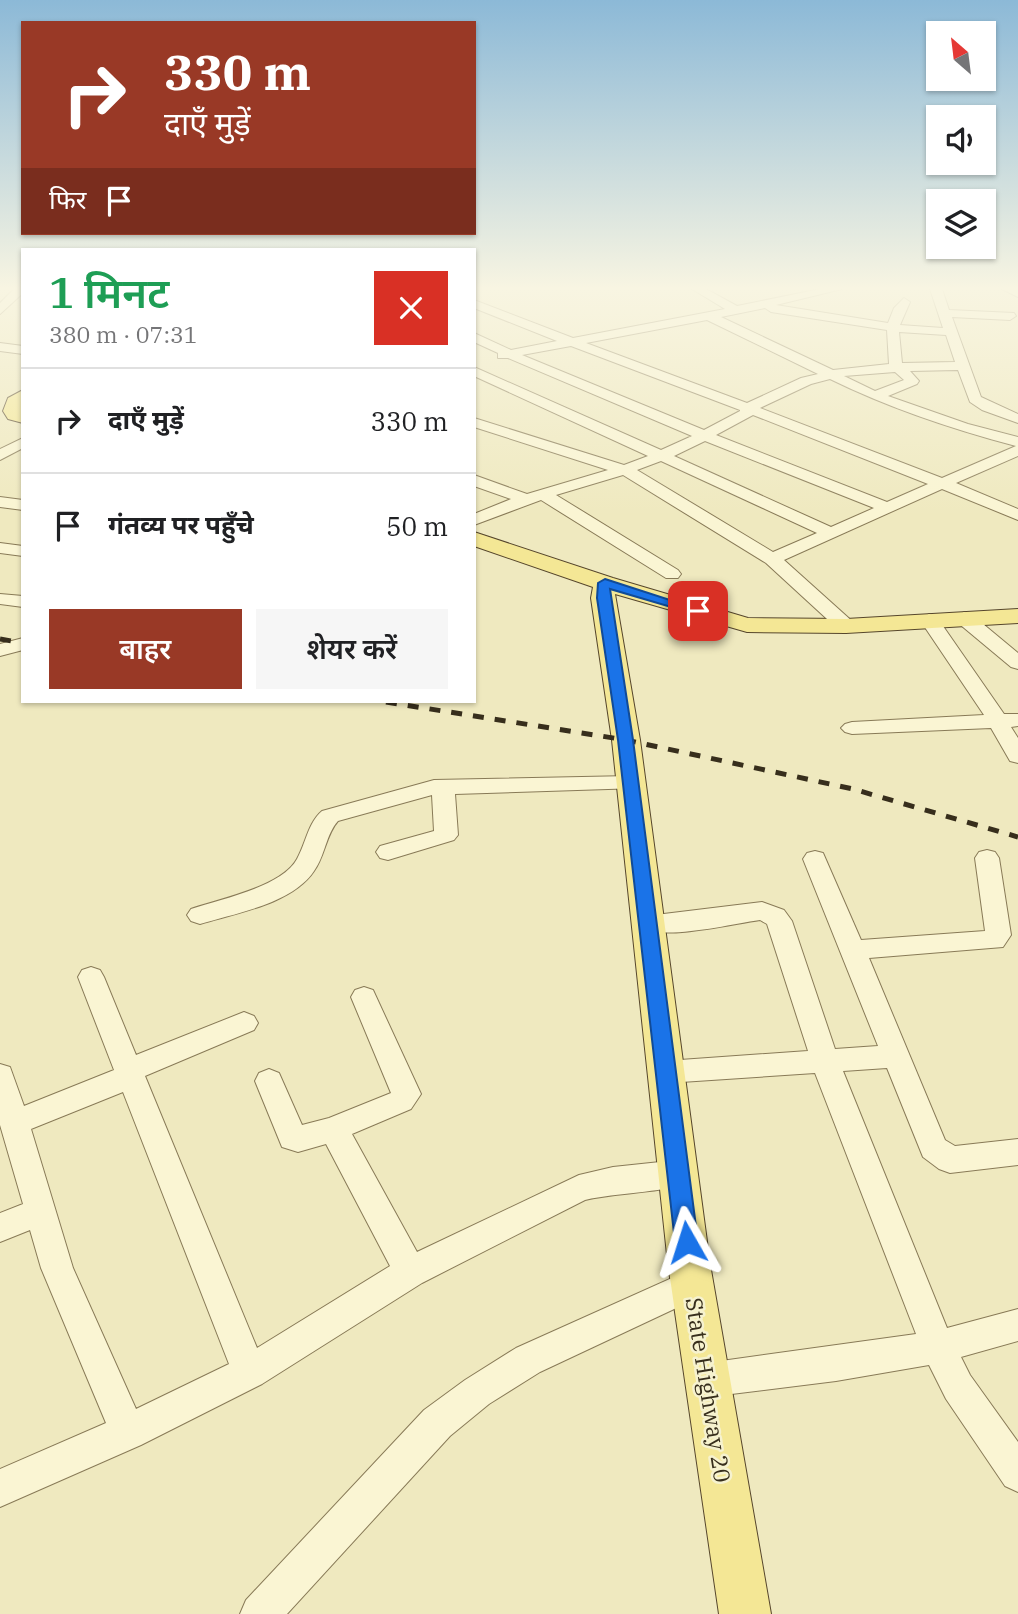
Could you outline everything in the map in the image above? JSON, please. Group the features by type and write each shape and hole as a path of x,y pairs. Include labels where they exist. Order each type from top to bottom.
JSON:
{"main road":[{"path":"12,412 15,402 21,397"},
{"path":"476,540 605,583 747,625 846,626 1018,616"},
{"name":"State Highway 20","path":"605,583 603,598 631,783 692,1284 745,1614"}],"street":[{"path":"529,364 888,508"},
{"path":"629,364 825,436 1018,515"},
{"path":"806,364 875,396 953,424 1018,442"},
{"path":"476,519 525,499 625,470 705,436 806,380 827,375 897,367 963,366 975,399 1018,419"},
{"path":"875,396 912,382 897,367"},
{"path":"476,372 831,533"},
{"path":"476,423 625,470 772,559 846,626"},
{"path":"0,455 21,443"},
{"path":"772,559 1018,450"},
{"path":"476,481 525,499"},
{"path":"543,494 672,575"},
{"path":"0,502 21,505"},
{"path":"0,548 21,551"},
{"path":"0,598 21,602"},
{"path":"964,618 1018,662"},
{"path":"929,620 1008,721 1018,756"},
{"path":"0,650 21,645"},
{"path":"852,728 1008,721"},
{"path":"200,915 279,887 295,877 304,868 317,846 326,818 443,786 631,783"},
{"path":"388,852 446,835 443,786"},
{"path":"851,950 994,940 998,935 987,858"},
{"path":"815,859 934,1148 940,1156 950,1160 1018,1152"},
{"path":"648,923 691,921 762,911 775,916 781,925 825,1061 938,1347 958,1387 1018,1473"},
{"path":"91,976 250,1372"},
{"path":"269,1081 293,1138 298,1139 334,1129 401,1101 407,1094 364,997"},
{"path":"16,1122 244,1023"},
{"path":"666,1072 897,1056"},
{"path":"0,1075 57,1268 128,1432"},
{"path":"334,1129 410,1272"},
{"path":"0,1488 128,1432 250,1372 410,1272 579,1188 612,1180 679,1173"},
{"path":"0,1228 41,1210"},
{"path":"260,1614 437,1423 467,1400 528,1360 692,1284"},
{"path":"707,1380 836,1364 938,1347 1018,1325"}],"railway":[{"path":"0,639 21,643"},
{"path":"392,703 626,740 853,789 1018,837"}],"route":[{"path":"687,1242 626,740 603,598 605,583 698,611"}]}
